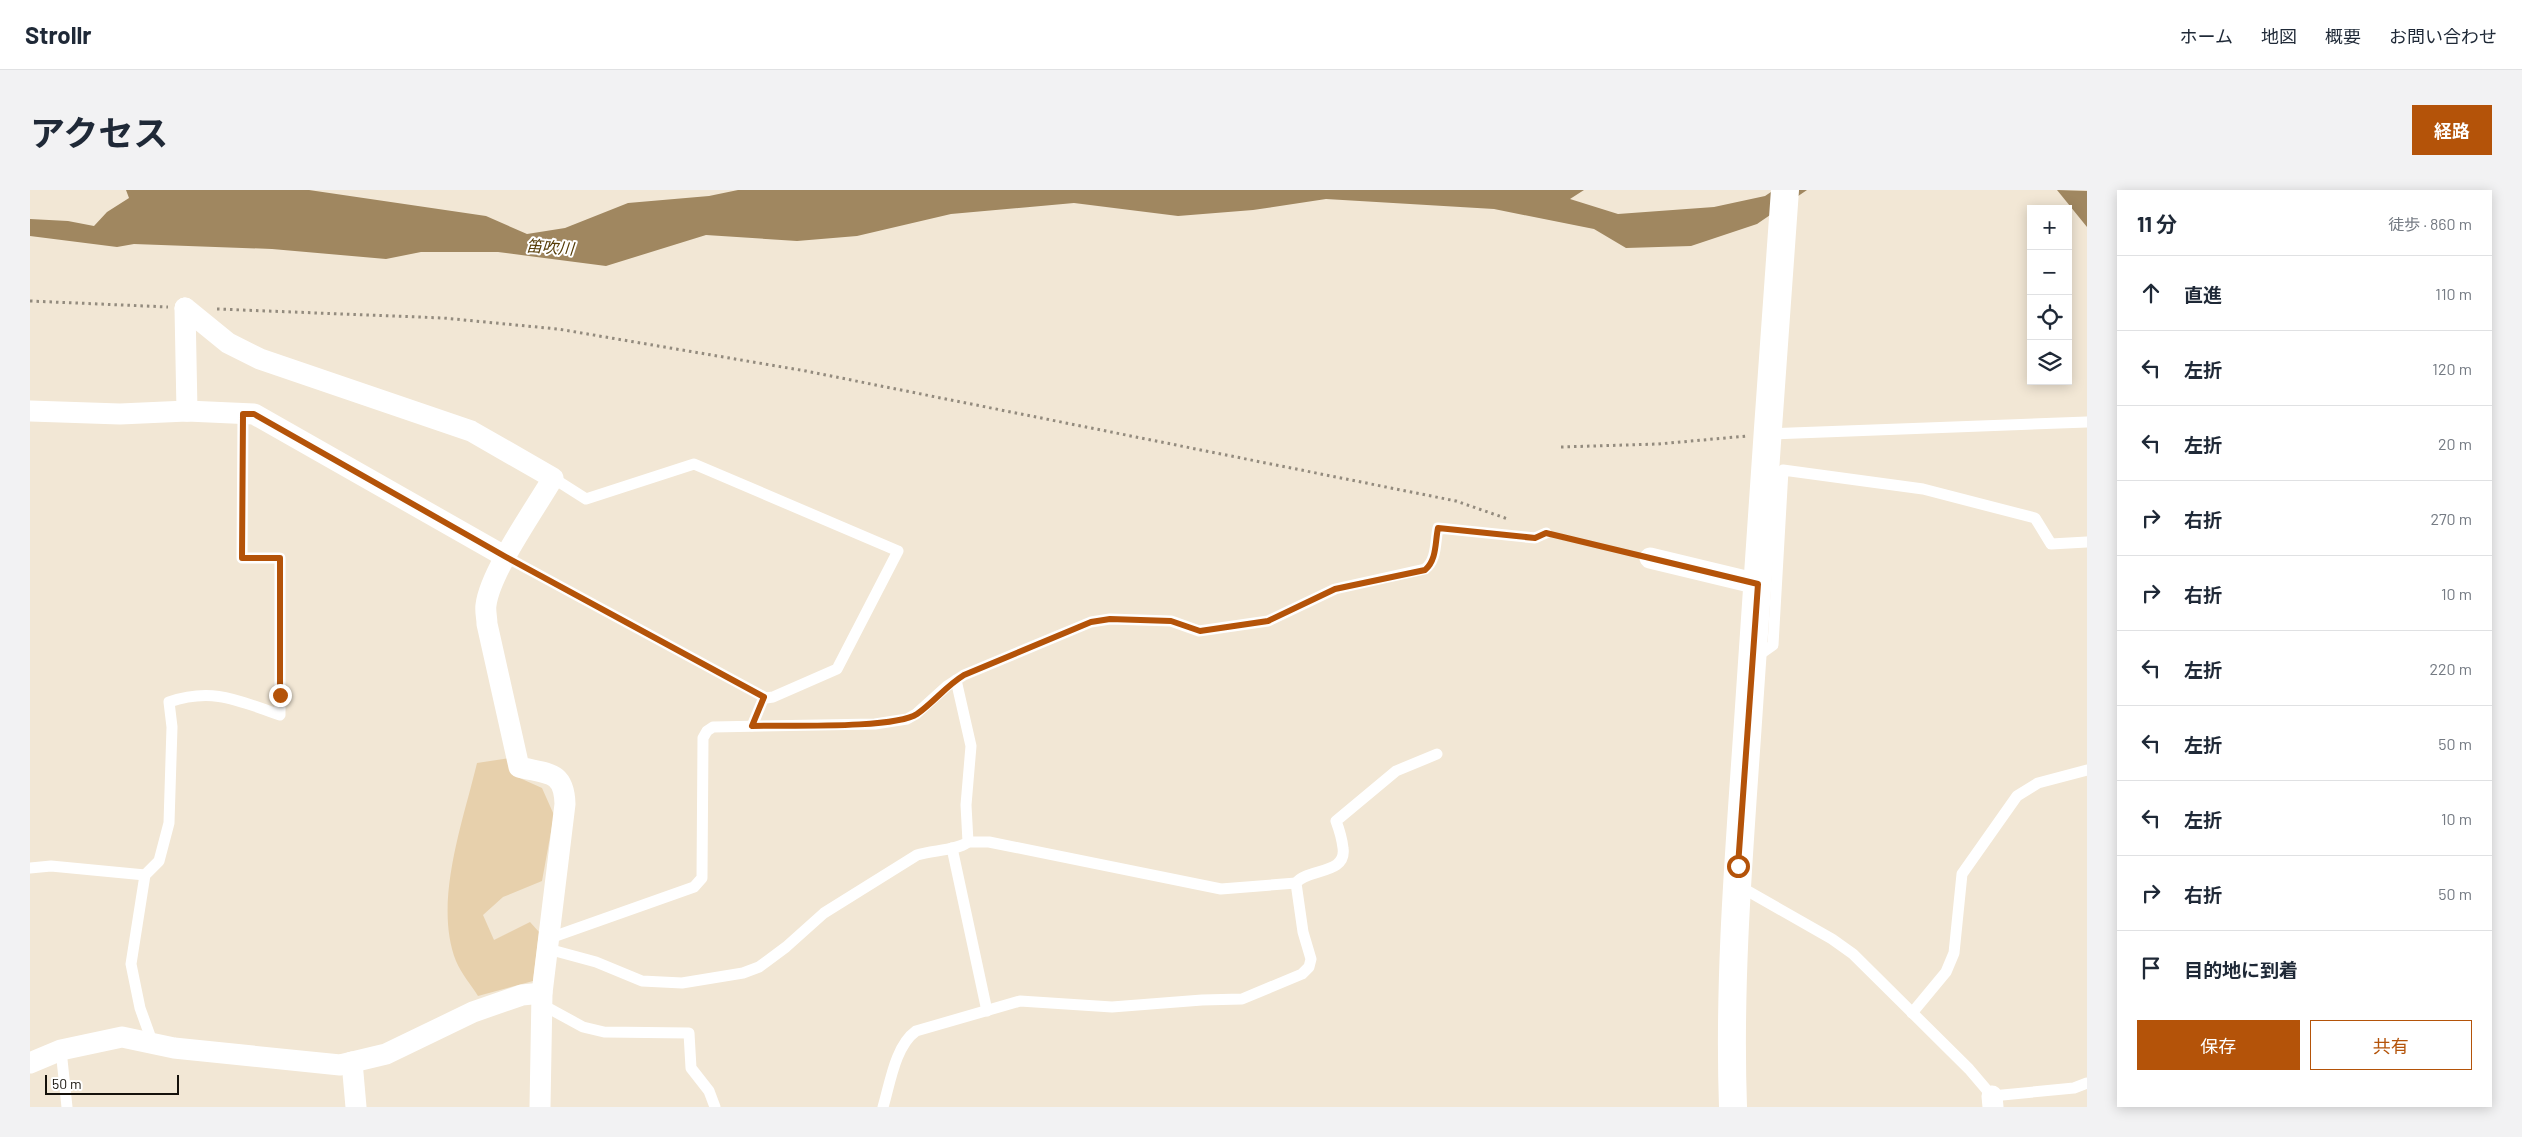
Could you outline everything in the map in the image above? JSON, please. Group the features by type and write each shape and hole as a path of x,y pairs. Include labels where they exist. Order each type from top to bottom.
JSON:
{"street":[{"path":"1734,1107 1731,1056 1737,884 1758,584 1766,434 1785,190"},
{"path":"185,308 187,411"},
{"path":"185,308 228,343 260,359 471,431 553,478 506,557 489,591 486,606 487,624 519,767 553,775 560,780 565,789 565,804 542,999 545,1106"},
{"path":"30,411 120,414 187,411 254,414 506,557"},
{"path":"1650,558 1758,584"},
{"path":"30,1063 61,1050 122,1037 174,1048 340,1065 386,1054 473,1012 522,995 542,999"},
{"path":"352,1062 356,1107"}],"lane":[{"path":"153,1044 140,1008 131,964 145,875 159,861 169,823 172,727 169,702 190,695 222,696 280,715 280,558 242,558 243,414"},
{"path":"1766,434 2087,422"},
{"path":"506,557 764,697 773,697 837,669 898,552 694,464 586,499 553,478"},
{"path":"1752,660 1773,645 1783,470 1923,489 2035,518 2051,544 2087,542"},
{"path":"549,943 694,886 702,878 703,738 713,727 875,724 907,719 916,714 956,680 1091,622 1110,619 1171,621 1200,631 1268,621 1335,589 1425,570 1431,565 1433,559 1438,528 1535,538 1546,533"},
{"path":"956,680 971,746 966,805 968,842"},
{"path":"752,726 764,697"},
{"path":"549,943 642,981 682,983 743,972 759,967 786,947 824,913 917,855 932,850 961,847 968,842 989,842 1221,889 1296,883 1310,874 1332,868 1341,859 1344,850 1336,820 1396,771 1437,754"},
{"path":"1912,1013 1946,972 1954,953 1962,874 2017,796 2038,783 2087,770"},
{"path":"952,848 987,1011"},
{"path":"30,868 51,866 145,875"},
{"path":"883,1107 901,1050 909,1036 916,1031 1020,1001 1112,1007 1202,1000 1242,1000 1302,974 1309,967 1311,959 1303,932 1296,883"},
{"path":"1737,884 1832,938 1852,954 1969,1069 1992,1102 2074,1088 2087,1083"},
{"path":"542,999 583,1027 604,1032 689,1033 692,1068 709,1091 715,1107"},
{"path":"61,1050 67,1107"}],"path":[{"path":"30,301 443,318 558,329 806,371 1456,501 1510,520"},
{"path":"1560,447 1658,444 1766,434"},
{"path":"1546,533 1650,558"}],"shaded area":[{"path":"510,758 513,775 542,788 554,815 542,881 503,897 483,915 494,940 530,922 539,932 533,981 478,996 456,961 450,938 448,914 449,888 458,836 477,763"}],"water":[{"name":"笛吹川","path":"126,190 309,190 486,216 527,234 565,228 628,203 709,196 738,190 1584,190 1570,199 1618,214 1714,207 1765,196 1774,190 1807,190 1757,224 1691,246 1626,248 1594,229 1494,209 1326,199 1253,210 1178,216 1074,203 951,214 857,236 797,241 706,235 606,266 498,252 421,252 386,259 272,249 134,244 117,247 30,236 30,219 68,221 94,226 107,212 129,198"},
{"path":"2057,190 2087,191 2087,227 2072,208 2072,205 2069,205"}],"route":[{"path":"280,695 280,558 242,558 243,414 254,414 488,545 506,557 764,697 752,726 875,724 907,719 916,714 947,686 964,675 1091,622 1110,619 1171,621 1200,631 1268,621 1335,589 1425,570 1431,565 1433,559 1438,528 1535,538 1546,533 1758,584 1738,866"}]}
